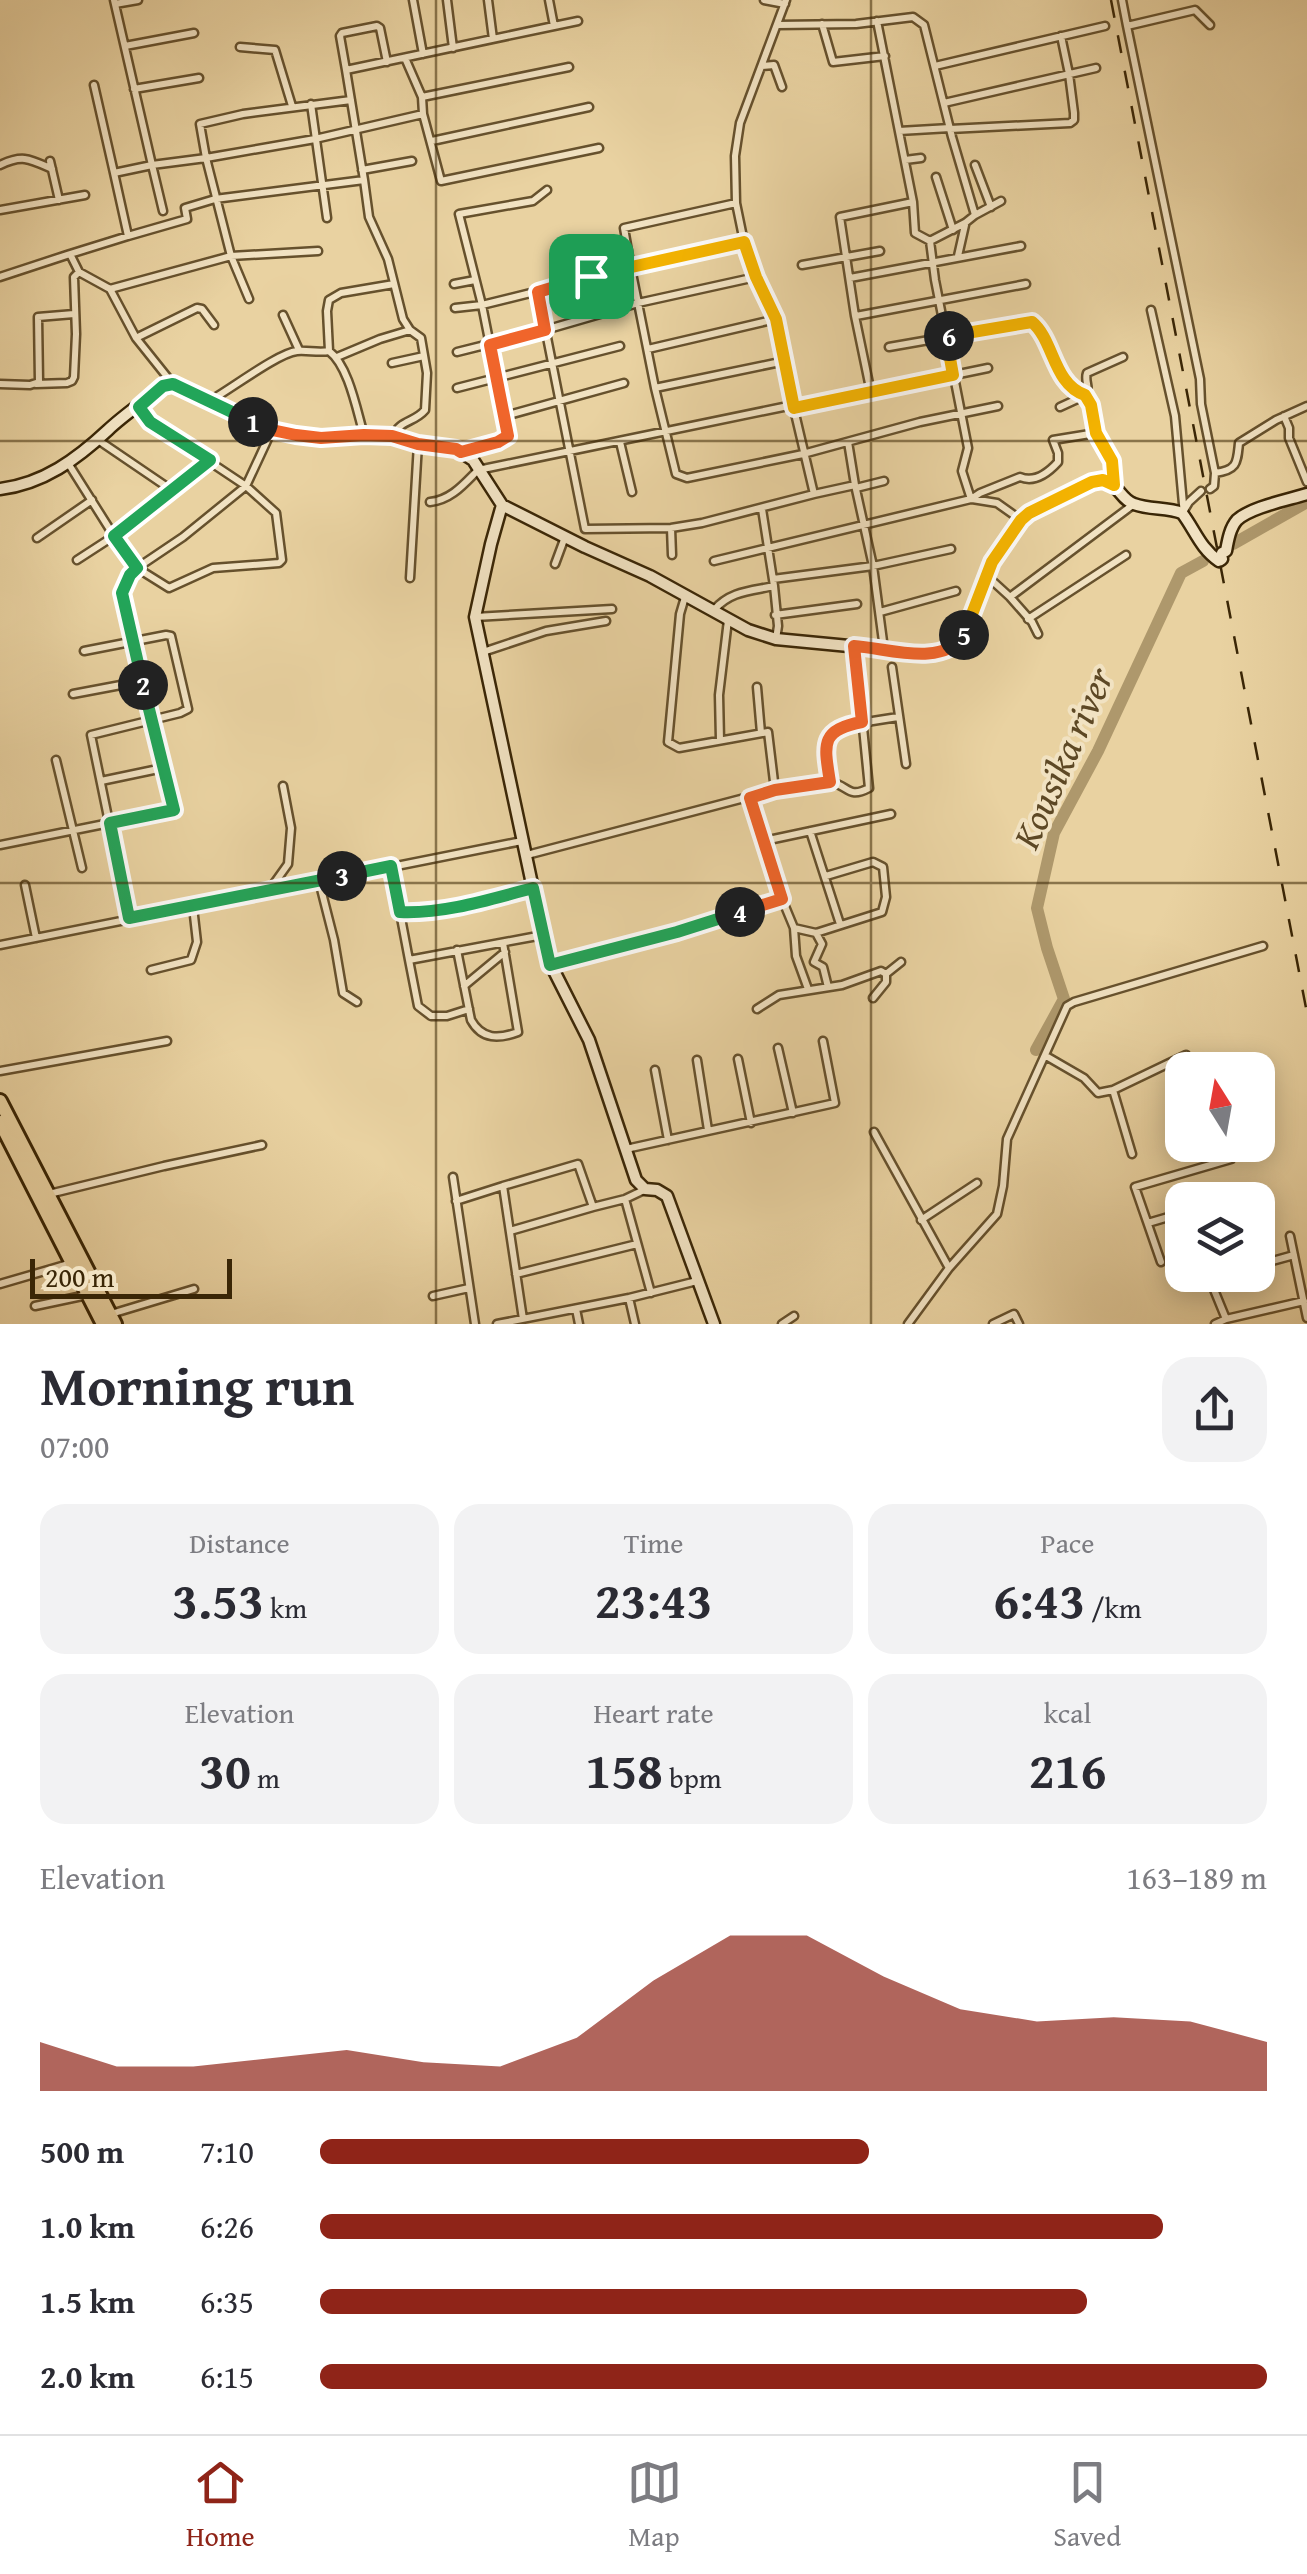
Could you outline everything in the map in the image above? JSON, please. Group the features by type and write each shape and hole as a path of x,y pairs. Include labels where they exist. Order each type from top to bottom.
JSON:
{"highway":[{"path":"0,1101 5,1125 109,1321"},
{"path":"43,1196 88,1295 109,1321"}],"street":[{"path":"138,0 115,2 164,211"},
{"path":"412,0 423,54"},
{"path":"447,0 453,48"},
{"path":"488,0 494,39"},
{"path":"549,0 554,26"},
{"path":"764,0 786,2 740,123 735,156 736,204 756,277 776,319 814,494"},
{"path":"1122,0 1200,379 1215,473 1214,486 1189,502 1184,514"},
{"path":"1127,26 1195,10 1210,25"},
{"path":"776,25 913,17 924,25 975,215"},
{"path":"346,70 578,21"},
{"path":"877,21 916,233 930,241"},
{"path":"822,24 832,62 885,56"},
{"path":"387,62 377,26 340,36 370,217 388,259 403,320 421,338 427,373 425,410 400,424 392,436"},
{"path":"935,66 1105,26"},
{"path":"125,46 194,34"},
{"path":"899,132 1070,123 1074,120 1070,74 1062,36"},
{"path":"240,47 275,50 292,106"},
{"path":"405,58 422,98 443,182 599,148"},
{"path":"762,66 774,66 782,86"},
{"path":"422,98 569,67"},
{"path":"944,103 1096,68"},
{"path":"134,89 199,78"},
{"path":"94,84 128,236"},
{"path":"249,299 231,256 215,199 200,124 292,106 351,100"},
{"path":"311,104 327,218"},
{"path":"432,141 589,107"},
{"path":"114,173 315,138 423,114"},
{"path":"0,165 15,158 51,165 59,200"},
{"path":"904,160 920,158"},
{"path":"362,170 412,162"},
{"path":"975,165 991,206"},
{"path":"936,177 953,230"},
{"path":"0,278 187,219 185,208 215,199 364,180"},
{"path":"461,452 508,436 459,214 533,201 547,190"},
{"path":"0,210 85,196"},
{"path":"930,241 1001,201"},
{"path":"871,393 840,216 913,202"},
{"path":"736,204 624,228 676,474 688,478 803,454 920,422 998,406"},
{"path":"958,257 965,223"},
{"path":"930,241 968,448 962,472 971,499"},
{"path":"456,308 744,242"},
{"path":"850,278 1021,246"},
{"path":"110,289 231,256 318,251"},
{"path":"802,266 880,251"},
{"path":"70,254 79,272 110,289 136,338 173,384 272,430 321,438 392,436 456,449 473,460 502,505 650,576 748,630 776,639 932,654 947,650 960,641 969,626 992,562 1029,513 1103,480 1134,504 1184,514"},
{"path":"0,384 72,381 76,334 74,277 79,272"},
{"path":"456,352 638,303 756,277"},
{"path":"454,284 476,280"},
{"path":"329,351 329,300 341,293 394,284"},
{"path":"855,316 1026,284"},
{"path":"538,292 585,529 702,524 814,494 884,481"},
{"path":"136,338 197,308 214,325"},
{"path":"1151,310 1175,416 1184,514 1208,554 1219,561 1236,521 1251,512 1307,494"},
{"path":"36,384 38,317 74,314"},
{"path":"282,314 299,350"},
{"path":"648,350 776,319"},
{"path":"889,347 1032,322 1038,326 1065,380 1085,395 1091,405 1096,433 1112,461 1114,485"},
{"path":"337,357 410,330"},
{"path":"457,388 620,346"},
{"path":"210,401 299,350 329,351 337,357 364,435"},
{"path":"392,363 424,356"},
{"path":"1060,407 1085,395 1088,373 1122,357"},
{"path":"655,388 785,360"},
{"path":"430,502 442,501 478,470 988,368"},
{"path":"0,489 31,483 68,463 163,386 173,384"},
{"path":"505,416 624,384"},
{"path":"1215,473 1237,464 1239,443 1307,406"},
{"path":"68,463 137,568 169,588 213,568 282,560 276,513 210,460 150,422 139,407"},
{"path":"1284,416 1307,482"},
{"path":"0,844 174,810 122,593 137,568 246,486 272,430"},
{"path":"971,499 1017,478 1027,480 1048,471 1058,462 1053,440 1056,438 1096,433"},
{"path":"98,440 173,491"},
{"path":"620,442 632,492"},
{"path":"848,442 884,649"},
{"path":"410,578 418,444"},
{"path":"77,560 114,536 210,460"},
{"path":"714,561 971,499 997,502 1021,520"},
{"path":"37,538 92,500"},
{"path":"1010,598 1134,504"},
{"path":"502,505 476,617 483,652 550,965 589,1040 636,1180 645,1189"},
{"path":"762,509 774,583 776,639"},
{"path":"671,528 672,554"},
{"path":"555,564 565,537"},
{"path":"713,611 731,594 952,549"},
{"path":"1028,620 1126,554"},
{"path":"986,576 1032,622 1038,634"},
{"path":"880,612 956,591"},
{"path":"685,597 668,742 679,748 768,732 775,790"},
{"path":"775,615 857,604"},
{"path":"476,617 612,609"},
{"path":"720,740 719,694 728,618"},
{"path":"483,652 546,631 606,621"},
{"path":"84,651 171,636 188,709 90,735 129,918"},
{"path":"527,855 775,790 830,782 851,793 863,792 869,788 854,646"},
{"path":"892,667 906,764"},
{"path":"73,694 142,681"},
{"path":"757,687 761,733"},
{"path":"830,782 826,746 829,737 841,726 898,718"},
{"path":"56,760 82,868"},
{"path":"101,781 163,768"},
{"path":"268,892 288,864 291,828 282,786"},
{"path":"750,798 794,928 796,956 808,988"},
{"path":"764,841 892,814"},
{"path":"810,831 840,924"},
{"path":"0,945 524,841"},
{"path":"794,928 816,933 882,912 886,897 883,867 873,862 826,876"},
{"path":"391,866 418,1006 431,1016 469,1009"},
{"path":"319,881 344,993 357,1002"},
{"path":"25,885 36,938"},
{"path":"400,912 434,910 533,888"},
{"path":"550,965 677,932 782,899"},
{"path":"151,970 191,960 197,942 193,906"},
{"path":"816,933 822,944 814,962 824,967 828,987"},
{"path":"408,960 457,950 504,948 543,935"},
{"path":"911,1322 949,1268 997,1214 1008,1138 1067,1006 1263,946"},
{"path":"464,986 504,948"},
{"path":"457,950 471,1020 482,1035 518,1033 504,948"},
{"path":"886,974 901,962"},
{"path":"757,1009 780,994 842,985 881,971 886,974"},
{"path":"872,998 886,982 886,974"},
{"path":"0,1071 167,1040"},
{"path":"625,1149 836,1103 823,1041"},
{"path":"778,1048 793,1113"},
{"path":"1046,1056 1084,1078 1098,1093 1114,1090 1165,1065"},
{"path":"738,1059 751,1123"},
{"path":"696,1060 708,1130"},
{"path":"654,1070 668,1140"},
{"path":"1114,1090 1132,1154"},
{"path":"874,1132 949,1268"},
{"path":"43,1196 262,1145"},
{"path":"1162,1262 1135,1186 1219,1162"},
{"path":"456,1201 578,1164 593,1207"},
{"path":"452,1177 475,1324"},
{"path":"922,1220 976,1183"},
{"path":"503,1186 522,1319"},
{"path":"510,1231 645,1189 657,1190 667,1196 714,1324"},
{"path":"626,1198 650,1293"},
{"path":"1148,1222 1165,1218"},
{"path":"1290,1236 1307,1318"},
{"path":"516,1274 636,1244"},
{"path":"1275,1260 1294,1255"},
{"path":"0,1284 73,1263"},
{"path":"496,1324 698,1281"},
{"path":"433,1296 469,1288"},
{"path":"109,1321 194,1289"},
{"path":"1215,1292 1226,1319"},
{"path":"34,1306 88,1295"},
{"path":"630,1298 636,1324"},
{"path":"1215,1324 1304,1301"},
{"path":"576,1308 579,1324"},
{"path":"993,1324 1014,1314 1019,1324"},
{"path":"782,1324 794,1316"}],"waterway":[{"name":"Kousika river","path":"1233,544 1307,502"},
{"name":"Kousika river","path":"1036,1050 1064,999 1037,908 1054,833 1098,751 1181,573 1203,561"}],"railway":[{"path":"1111,0 1307,1013"}],"route":[{"path":"744,242 776,319 794,408 953,375 946,336 1032,322 1038,326 1065,380 1085,395 1091,405 1096,433 1112,461 1114,485 1103,480 1092,482 1021,520 992,562 969,626 960,641 947,650 932,654 854,646 862,722 841,726 829,737 826,746 830,782 750,798 782,899 677,932 550,965 533,888 485,901 417,913 400,912 391,866 129,918 110,823 174,810 122,593 137,568 114,536 210,460 150,422 139,407 163,386 173,384 272,430 296,435 392,436 461,452 498,442 508,436 490,345 545,330 538,292 591,276 744,242"}]}
